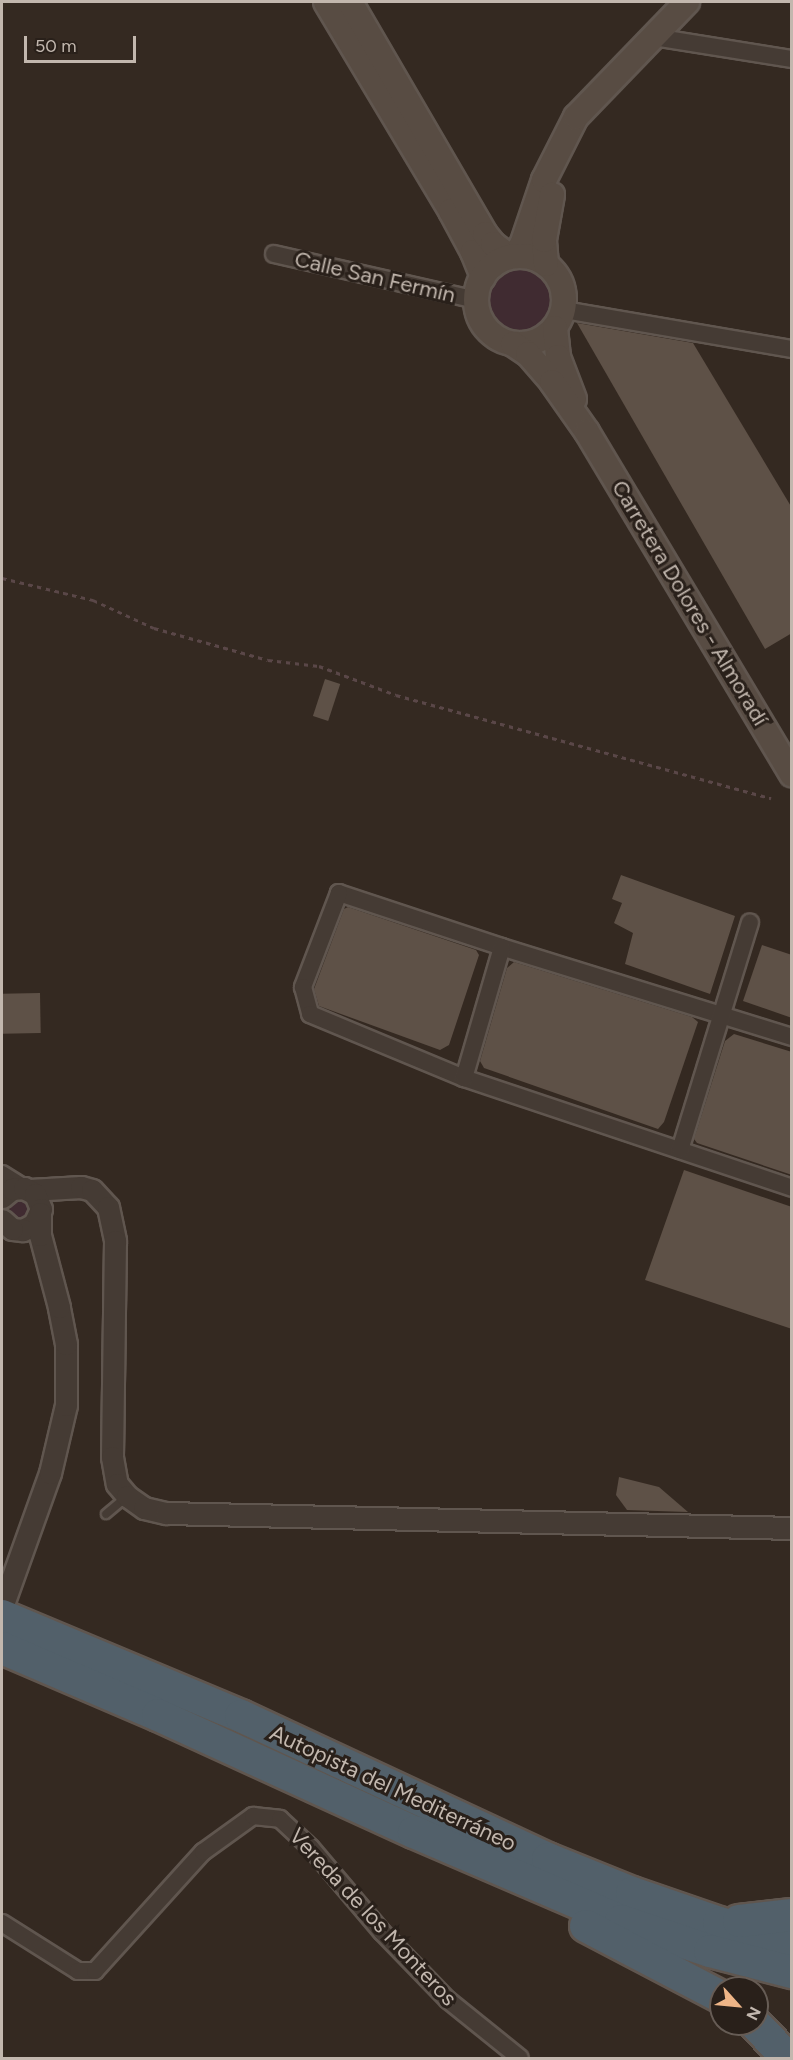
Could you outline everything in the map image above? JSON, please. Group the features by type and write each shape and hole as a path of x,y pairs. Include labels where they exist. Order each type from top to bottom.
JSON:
{"highway":[{"name":"Autopista del Mediterráneo","path":"2,1616 241,1716 548,1860 632,1893 719,1923 792,1942"},
{"name":"Autopista del Mediterráneo","path":"2,1648 168,1719 470,1857 621,1922 710,1951 792,1972"},
{"path":"470,1857 529,1898 709,1990"},
{"path":"719,1923 792,1915"},
{"path":"767,2036 788,2058"}],"main road":[{"path":"326,2 451,211 473,252 484,325 491,334 528,354 552,382 587,432"},
{"path":"350,2 485,234 493,244 513,256 531,257 546,264 559,277 564,294 559,319 558,357 587,432"},
{"path":"479,288 489,269 513,256 522,245 544,180 576,117 687,2"},
{"path":"546,264 544,240 551,198 595,107 621,71"},
{"path":"513,344 536,342 559,319"},
{"name":"Carretera Dolores - Almoradí","path":"587,432 792,774"}],"street":[{"path":"654,37 792,59"},
{"name":"Calle San Fermín","path":"274,254 479,288"},
{"path":"559,319 792,350"},
{"path":"792,1037 501,947 339,893 303,987 310,1014 464,1078 792,1188"},
{"path":"680,1150 750,923"},
{"path":"464,1078 501,947"},
{"path":"2,1174 38,1198 40,1235 66,1344 66,1405 51,1473 2,1606"},
{"path":"6,1225 34,1224 40,1211 50,1199 70,1186"},
{"path":"2,1197 12,1189 70,1186 92,1190 108,1207 113,1222 115,1241 112,1457 117,1484 127,1496 144,1508 166,1513 792,1528"},
{"path":"6,1225 27,1240 50,1274"},
{"name":"Vereda de los Monteros","path":"2,1923 78,1971 95,1971 203,1852 253,1816 280,1819 311,1848 382,1932 448,2000 520,2058"}],"lane":[{"path":"106,1514 127,1496"}],"path":[{"path":"2,578 93,600 166,631 268,660 319,666 396,695 771,798"}],"shaded area":[{"path":"514,268 526,268 542,277 549,287 551,299 549,311 542,321 526,330 514,330 503,325 494,316 489,305 489,293 494,282 503,273"},
{"path":"19,1200 25,1203 28,1209 25,1215 19,1218 13,1215 10,1209 13,1203"}],"building":[{"path":"577,323 693,343 792,508 792,633 765,649"},
{"path":"325,679 340,684 328,721 313,716"},
{"path":"621,875 735,916 710,994 625,964 633,933 614,923 622,903 612,899"},
{"path":"348,907 476,950 479,955 449,1045 440,1050 319,1006 314,989 344,909"},
{"path":"762,945 792,955 792,1018 743,1001"},
{"path":"514,962 692,1017 698,1022 664,1122 658,1129 484,1068 480,1061 507,968"},
{"path":"40,993 41,1033 3,1034 2,994"},
{"path":"734,1034 792,1052 792,1175 697,1143 694,1139 725,1041"},
{"path":"684,1170 792,1207 792,1329 645,1280"},
{"path":"619,1477 659,1487 688,1512 627,1510 616,1495"}]}
